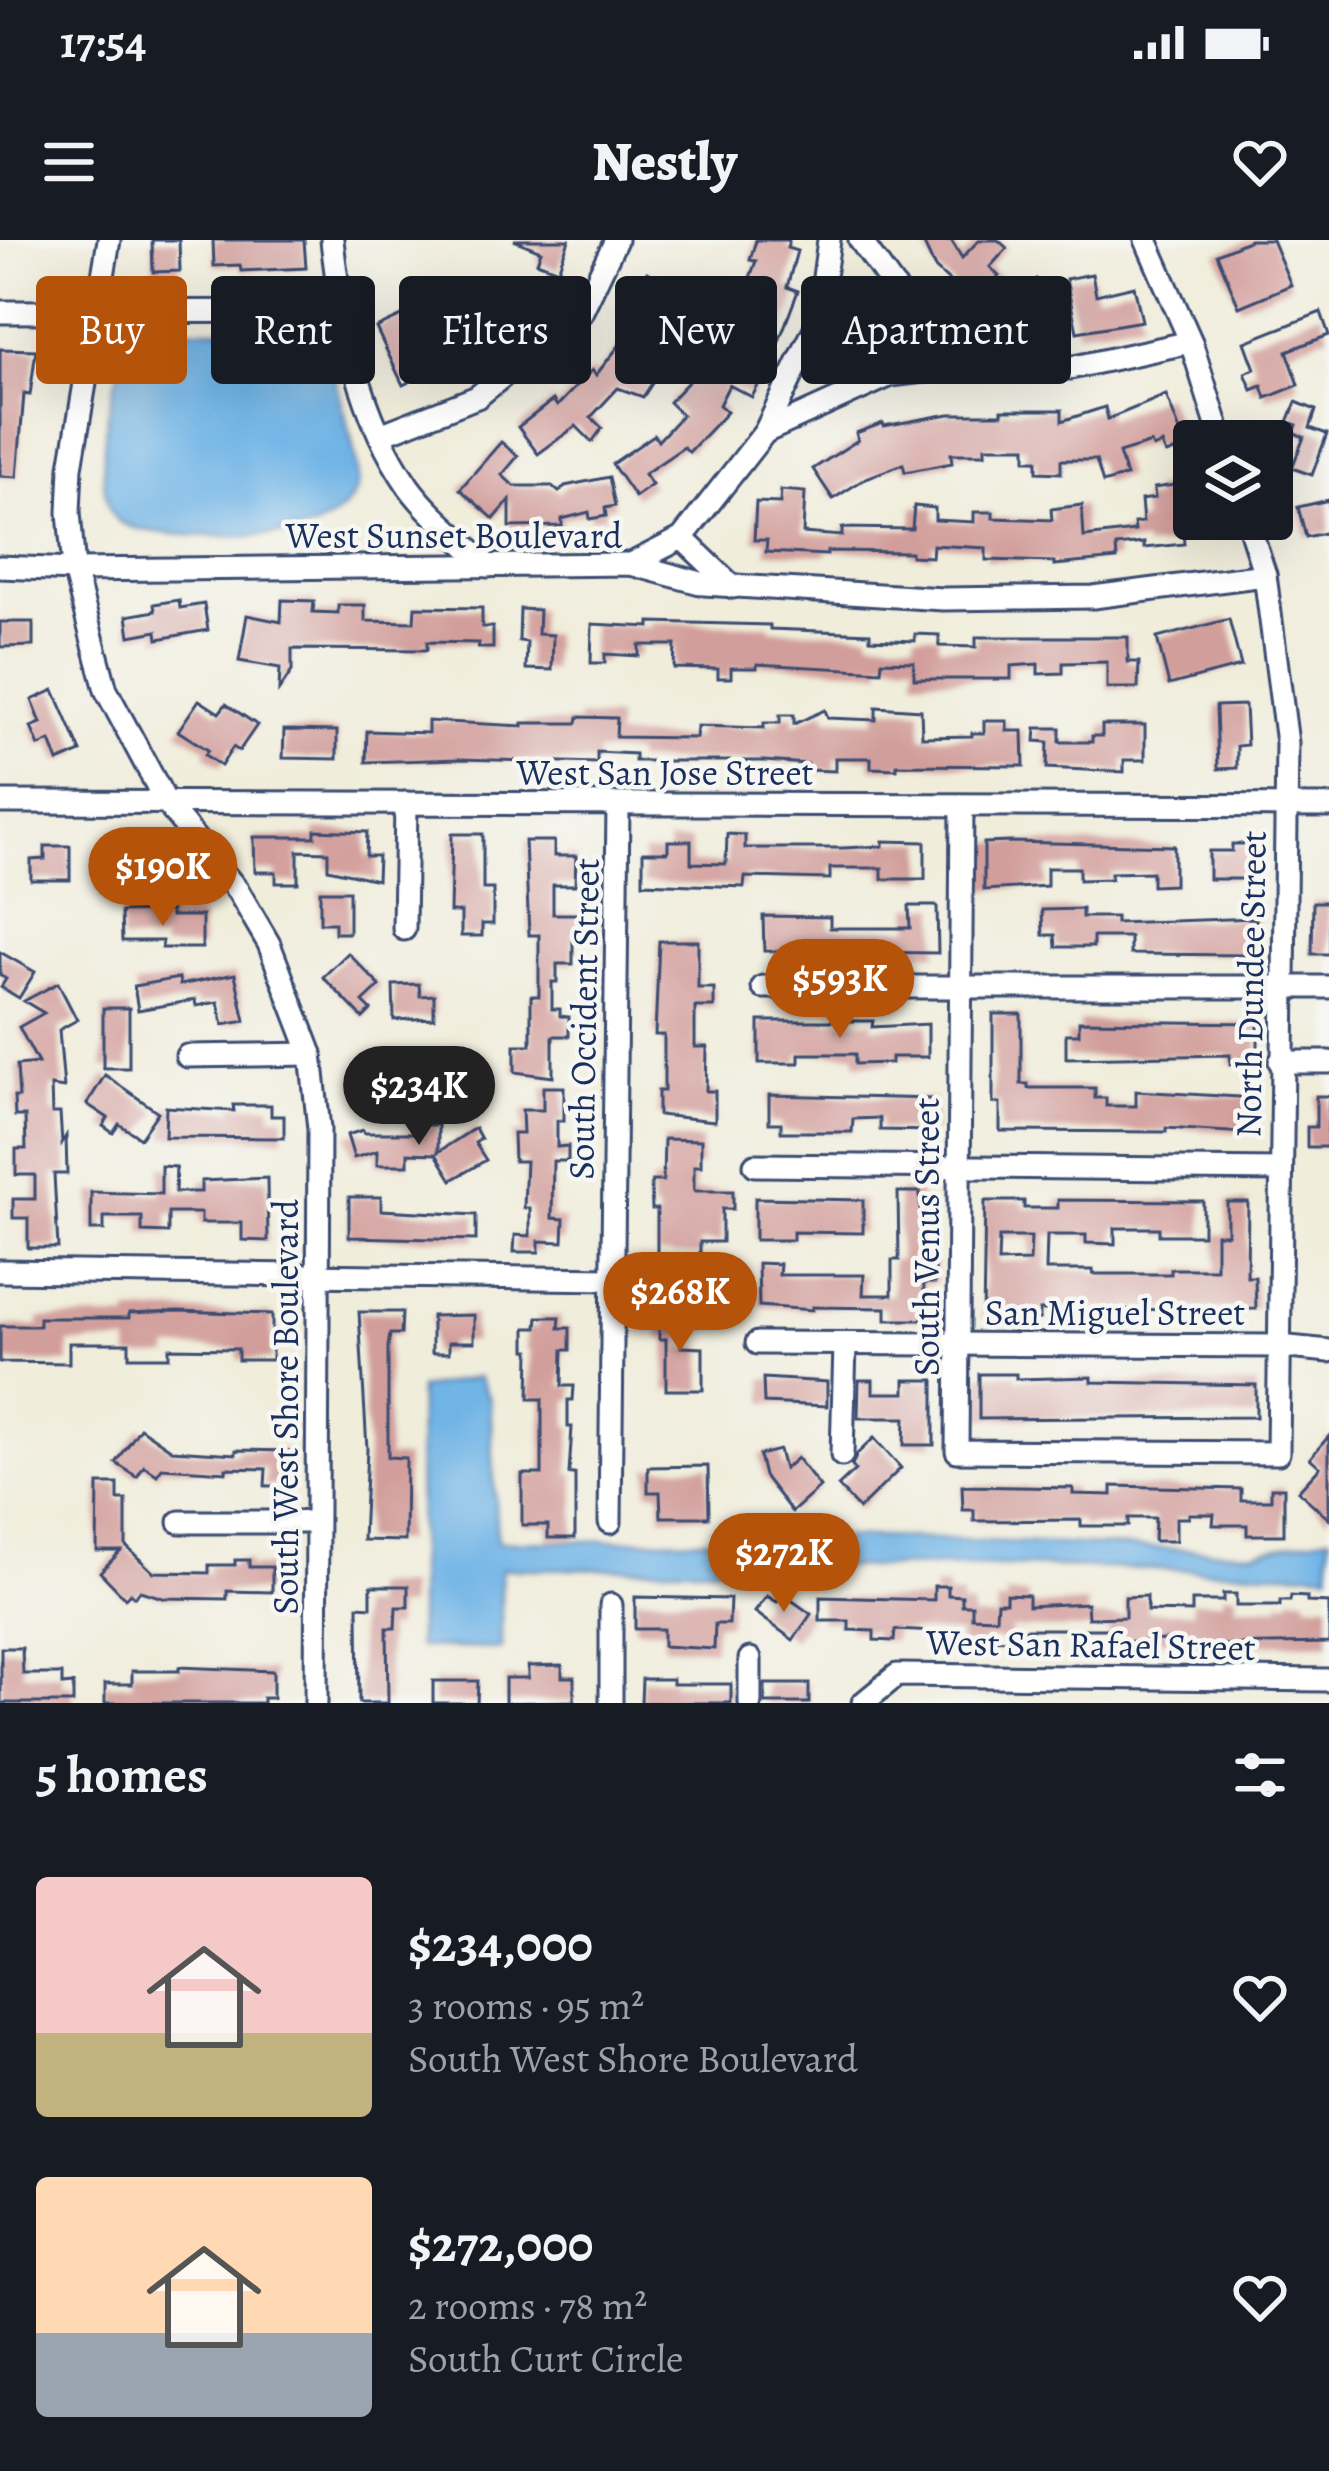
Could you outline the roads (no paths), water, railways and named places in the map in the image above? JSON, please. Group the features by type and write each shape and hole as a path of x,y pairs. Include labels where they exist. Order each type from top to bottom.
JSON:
{"street":[{"name":"South West Shore Boulevard","path":"104,276 109,240"},
{"path":"332,240 336,276"},
{"path":"380,435 477,397 581,313 616,240"},
{"path":"631,564 682,538 765,432 818,322 829,240"},
{"path":"860,240 886,276"},
{"path":"1146,240 1191,343 1215,420"},
{"path":"0,312 36,312"},
{"path":"1071,368 1191,343"},
{"name":"South West Shore Boulevard","path":"85,384 71,466 69,512 74,570 106,690 167,804 238,891 259,926 311,1054 319,1129 316,1703"},
{"path":"364,384 380,435 411,490 488,566"},
{"path":"765,432 871,384"},
{"path":"682,538 734,586"},
{"name":"North Dundee Street","path":"1254,540 1265,575 1287,743 1278,1454"},
{"name":"West Sunset Boulevard","path":"0,567 631,564 671,578 734,586 1011,600 1163,591 1265,575"},
{"name":"West San Jose Street","path":"0,802 1329,806"},
{"path":"404,929 406,803"},
{"name":"South Occident Street","path":"610,1522 618,805"},
{"name":"South Venus Street","path":"962,806 957,1451 1278,1454"},
{"path":"763,987 1329,987"},
{"path":"188,1056 311,1054"},
{"path":"1280,1062 1329,1062"},
{"path":"755,1165 1281,1170"},
{"path":"0,1271 613,1279"},
{"name":"San Miguel Street","path":"757,1343 1280,1346 1329,1351"},
{"path":"842,1455 844,1344"},
{"path":"180,1522 316,1522"},
{"path":"611,1605 611,1703"},
{"path":"750,1703 751,1659"},
{"name":"West San Rafael Street","path":"863,1703 897,1675 1329,1680"}],"water":[{"path":"211,329 211,384 336,384 355,456 357,486 336,515 311,529 287,533 205,536 148,531 115,518 104,480 104,454 116,384 187,384 187,330"},
{"path":"478,1377 490,1400 497,1542 884,1537 1253,1552 1329,1536 1329,1573 1015,1566 501,1569 501,1649 418,1647 419,1389"}]}
